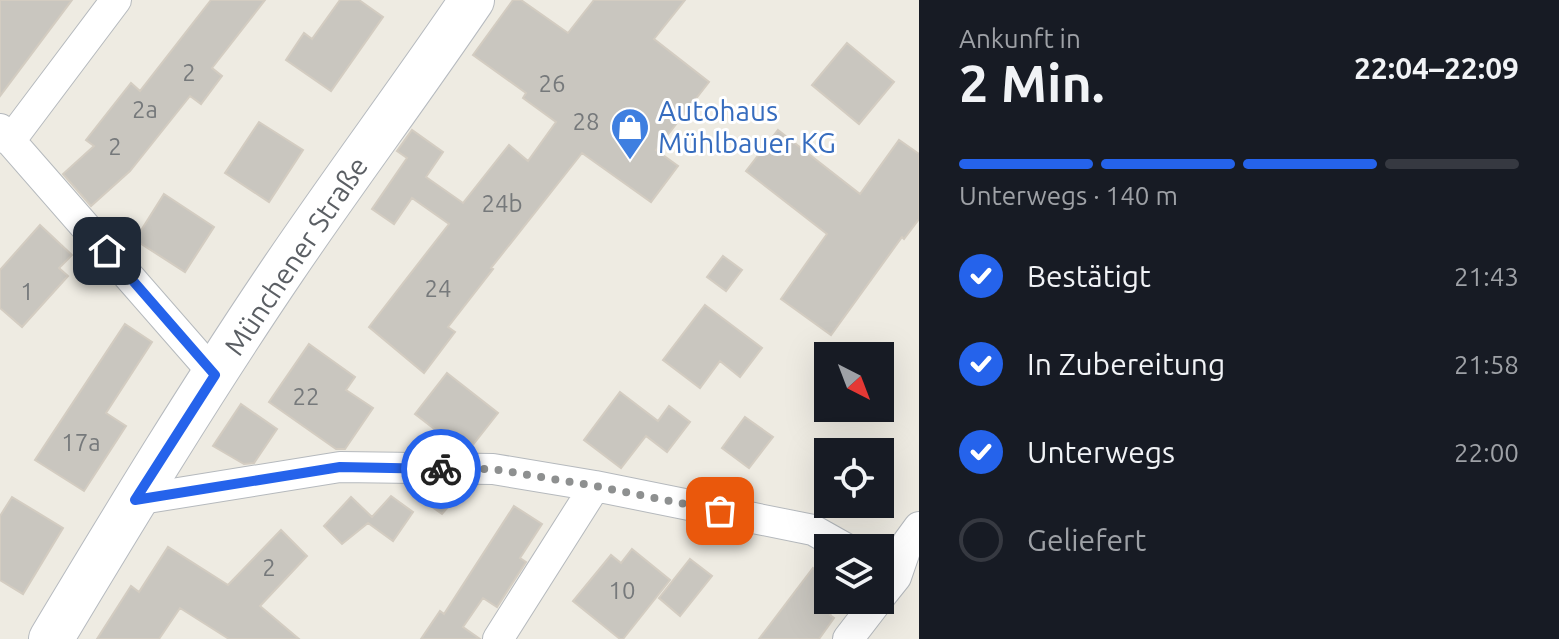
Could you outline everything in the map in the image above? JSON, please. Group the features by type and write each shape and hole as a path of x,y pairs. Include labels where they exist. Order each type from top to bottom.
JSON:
{"street":[{"path":"116,0 5,135 215,375"},
{"name":"Münchener Straße","path":"51,639 135,500 284,268 472,0"},
{"path":"135,500 340,467 493,469 595,486 813,530 820,534"},
{"path":"498,639 595,486"},
{"path":"894,566 919,527"},
{"path":"848,639 864,614"}],"building":[{"path":"0,0 72,0 0,96"},
{"path":"211,0 265,0 212,68 222,76 201,104 190,96 130,171 91,206 63,174 94,146 86,140 131,83 140,91"},
{"path":"340,0 359,0 383,17 331,91 286,60 304,33 312,39"},
{"path":"513,0 521,0 568,33 594,0 685,0 654,39 709,82 656,150 678,166 651,202 582,153 448,327 455,332 424,373 369,327 449,224 412,198 394,224 372,209 407,158 397,151 412,130 443,152 426,177 463,203 509,145 528,161 556,122 523,98 526,93 473,55"},
{"path":"847,43 894,82 859,124 812,85"},
{"path":"259,122 303,150 269,202 225,173"},
{"path":"778,130 860,194 899,140 919,154 919,219 904,239 902,237 831,335 781,299 827,234 746,171"},
{"path":"164,194 214,227 185,272 135,240"},
{"path":"40,225 72,255 59,268 68,276 22,327 0,308 0,270"},
{"path":"723,256 742,270 726,291 707,277"},
{"path":"705,305 762,348 740,377 720,361 700,388 663,360"},
{"path":"125,324 152,342 106,413 126,426 84,491 35,460"},
{"path":"309,344 355,377 346,390 373,408 345,449 336,449 269,402"},
{"path":"447,373 498,413 468,451 463,451 415,414"},
{"path":"620,392 658,421 669,406 690,422 667,452 646,436 621,468 584,440"},
{"path":"241,404 277,429 254,463 244,464 213,446"},
{"path":"745,417 773,437 749,468 722,448"},
{"path":"431,486 449,486 459,494 442,514 421,499"},
{"path":"391,496 413,512 393,541 368,523 342,544 324,526 351,497 372,517"},
{"path":"12,497 63,528 23,594 0,580 0,516"},
{"path":"514,506 542,524 520,558 526,562 497,607 483,598 463,627 480,639 421,639 440,611 444,614"},
{"path":"281,530 307,556 260,606 299,639 229,639 180,608 159,639 97,639 131,586 139,592 168,547 228,585"},
{"path":"632,549 670,580 620,639 573,601 611,555 621,563"},
{"path":"690,559 712,576 680,616 659,598"},
{"path":"814,569 814,614 831,614 834,618 819,639 759,639"}],"way so far":[{"path":"441,469 493,469 720,511"}],"place":[{"name":"Autohaus Mühlbauer KG","path":"630,161"}],"route":[{"path":"107,251 215,375 135,500 340,467 441,469"}]}
